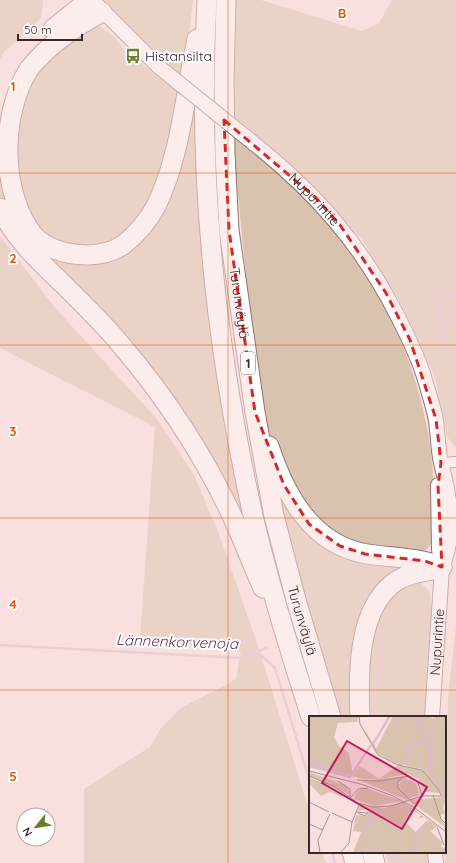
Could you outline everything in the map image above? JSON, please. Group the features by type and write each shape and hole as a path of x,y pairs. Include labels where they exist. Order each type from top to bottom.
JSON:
{"highway":[{"path":"94,4 76,27 49,48 29,70 15,91 4,132 2,160 6,184 13,204 22,221 35,237 49,248 67,253 84,255 111,250 122,245 144,224 155,206 174,154 206,0"},
{"name":"Turunväylä","path":"206,0 206,155 210,232 220,327 233,414 251,505 282,627 311,716"},
{"name":"Turunväylä","path":"226,0 224,87 225,154 230,230 255,412 274,516 296,600 332,716"},
{"path":"0,94 16,65 38,41 94,4"},
{"path":"0,208 7,222 24,246 79,299 121,344 166,401 199,454 233,518 282,627"},
{"path":"255,412 264,430 284,485 310,524 319,532 340,546 365,554 425,561 442,567"},
{"path":"360,716 360,669 363,644 367,626 377,601 387,589 398,580 411,574 442,567"},
{"path":"352,853 355,863"}],"main road":[{"name":"Nupurintie","path":"94,4 159,68 252,142 320,203 364,258 386,293 410,340 425,379 436,419 441,463 447,481 449,527 448,552 442,567 432,716"},
{"path":"435,853 436,863"}],"street":[{"path":"441,463 456,462"}],"highlighted area":[{"path":"224,120 316,198 340,225 386,293 410,340 436,419 441,463 438,486 442,567 425,561 365,554 340,546 309,524 284,485 255,412 229,230"}],"shaded area":[{"path":"0,0 43,0 41,18 3,53 0,59"},
{"path":"103,0 193,0 184,80 148,51"},
{"path":"235,0 261,0 362,31 379,23 392,0 456,0 456,448 447,437 435,377 400,302 361,238 309,184 233,119"},
{"path":"89,26 99,27 107,31 128,53 182,95 171,151 139,224 99,250 50,243 19,210 7,128 40,64"},
{"path":"195,71 201,229 208,295 219,378 231,450 253,555 234,512 201,450 163,390 117,335 84,300 32,250 8,218 0,196 0,177 9,203 20,226 38,244 49,251 62,256 96,259 124,249 145,228 162,199 174,166 183,132"},
{"path":"232,135 295,187 320,212 343,240 363,269 397,331 410,364 420,398 432,458 436,532 433,542 427,549 416,553 355,548 312,520 279,462 263,413 251,326"},
{"path":"0,236 56,309 158,420 194,475 219,534 258,646 309,810 309,853 322,853 326,863 84,863 84,789 150,747 161,728 181,708 228,684 236,678 241,652 140,639 155,427 0,348"},
{"path":"276,482 312,534 414,563 382,589 355,716 339,716 301,591"},
{"path":"419,581 429,591 432,607 424,716 365,716 370,634 394,590"},
{"path":"456,626 456,863 445,863 448,697"},
{"path":"385,853 428,853 430,863 388,863"}],"waterway":[{"path":"445,345 444,332 436,310 437,300 449,292 456,295"},
{"path":"456,305 451,308 453,319 456,320"},
{"path":"373,631 383,634 375,693 376,716"},
{"name":"Lännenkorvenoja","path":"0,645 240,658 257,652 275,668 309,779"},
{"path":"257,652 267,648"},
{"name":"Lännenkorvenoja","path":"332,853 335,863"},
{"path":"393,853 395,863"}],"place":[{"name":"Histansilta","path":"133,56"}]}
